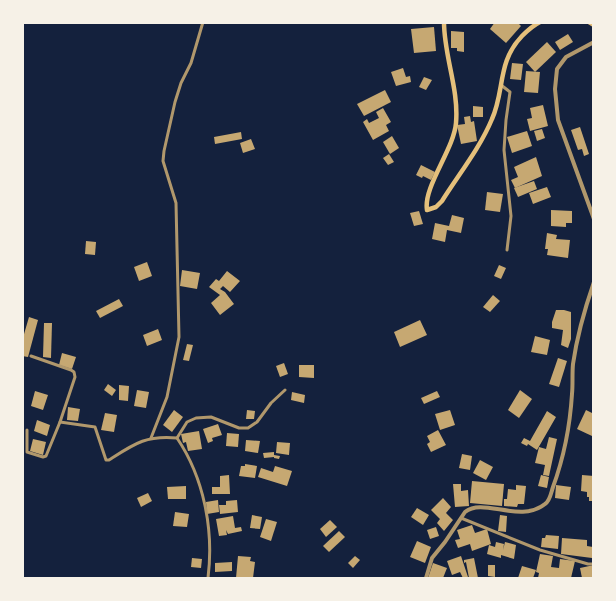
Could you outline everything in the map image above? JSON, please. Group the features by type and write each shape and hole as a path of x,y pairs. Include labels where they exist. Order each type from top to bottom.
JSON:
{"main road":[{"path":"444,22 444,35 456,98 456,124 445,158 426,200 427,210 442,201 482,139 493,117 504,66 513,45 532,26 540,22"},
{"path":"589,22 594,25"}],"street":[{"path":"151,438 167,397 179,337 176,203 163,161 164,151 175,102 203,22"},
{"path":"594,42 566,57 557,69 555,89 558,120 594,219"},
{"path":"500,85 510,92 504,150 511,216 507,250"},
{"path":"426,578 432,558 469,508 488,508 523,513 536,510 548,503 567,438 572,395 573,364 586,305 594,282"},
{"path":"27,430 27,452 43,457 48,454 75,377 74,372 71,370 31,356"},
{"path":"177,438 187,422 196,418 211,417 239,428 248,428 257,422 271,403 285,390"},
{"path":"60,422 95,427 106,460 109,460 133,444 151,438 177,438"},
{"path":"177,438 194,466 202,491 209,539 208,578"},
{"path":"461,518 540,550 588,564 594,564"}],"building":[{"path":"495,22 517,22 521,26 506,43 490,29"},
{"path":"434,27 436,51 414,53 411,29"},
{"path":"451,31 464,32 464,52 457,51 457,48 451,48"},
{"path":"568,34 573,42 560,50 555,42"},
{"path":"547,42 556,52 535,72 526,62"},
{"path":"512,63 523,64 521,80 510,79"},
{"path":"403,68 406,77 410,76 411,82 396,86 391,72"},
{"path":"526,71 540,72 538,93 524,92"},
{"path":"424,77 432,80 426,90 419,87"},
{"path":"385,90 391,102 364,116 357,104"},
{"path":"543,105 548,126 530,131 527,119 532,118 530,108"},
{"path":"473,106 483,107 483,117 473,117"},
{"path":"383,108 391,122 386,125 389,131 373,140 363,122 367,119 369,123 379,118 376,112"},
{"path":"470,116 471,122 474,121 477,141 461,144 457,125 465,124 464,117"},
{"path":"580,127 589,154 584,156 582,149 578,150 571,130"},
{"path":"542,129 545,138 537,141 534,131"},
{"path":"527,131 532,146 512,153 507,137"},
{"path":"241,132 242,139 215,144 214,137"},
{"path":"392,136 399,148 390,154 383,142"},
{"path":"251,139 255,149 243,153 240,143"},
{"path":"389,154 394,162 388,165 383,158"},
{"path":"536,157 542,176 515,188 511,180 518,177 514,167"},
{"path":"421,165 435,172 431,180 416,175"},
{"path":"534,181 537,189 518,197 514,188"},
{"path":"547,187 551,197 533,204 529,193"},
{"path":"487,192 503,194 500,212 485,210"},
{"path":"551,210 572,211 572,223 566,223 566,227 551,226"},
{"path":"419,211 423,224 414,226 410,213"},
{"path":"452,215 464,218 461,233 447,230 445,242 432,239 435,223 449,226"},
{"path":"547,233 557,235 556,239 570,240 568,258 547,255 548,249 545,249"},
{"path":"86,241 96,242 95,255 85,254"},
{"path":"147,262 152,276 139,281 134,267"},
{"path":"499,265 506,268 501,279 494,276"},
{"path":"182,270 200,273 197,289 180,286"},
{"path":"227,271 240,281 230,292 223,286 220,289 225,292 234,304 220,315 211,303 220,295 209,287 216,279 219,281"},
{"path":"493,295 500,301 490,312 483,307"},
{"path":"119,299 123,306 100,318 96,311"},
{"path":"556,310 571,312 571,339 568,348 561,345 563,330 552,328"},
{"path":"29,317 38,320 28,357 22,356 22,341"},
{"path":"420,320 427,335 400,347 394,332"},
{"path":"44,323 52,323 51,358 43,357"},
{"path":"158,329 162,340 147,346 143,335"},
{"path":"535,336 550,340 547,355 531,352"},
{"path":"187,344 193,345 189,361 183,360"},
{"path":"62,353 76,357 72,369 59,365"},
{"path":"558,358 567,361 559,387 549,384"},
{"path":"284,363 288,374 280,377 276,366"},
{"path":"299,365 314,365 314,378 299,377"},
{"path":"108,384 116,390 112,396 104,390"},
{"path":"119,385 129,386 128,401 119,400"},
{"path":"137,390 149,392 146,408 134,406"},
{"path":"520,390 532,399 519,418 508,410"},
{"path":"35,391 48,395 43,410 31,406"},
{"path":"437,391 440,397 424,404 421,398"},
{"path":"292,392 305,395 304,403 291,400"},
{"path":"68,407 80,409 78,421 67,420"},
{"path":"174,410 183,417 172,432 163,425"},
{"path":"247,410 255,411 254,419 246,419"},
{"path":"450,410 455,425 440,430 435,414"},
{"path":"586,410 594,414 594,432 592,436 577,429"},
{"path":"547,411 556,417 537,450 528,444 527,446 521,443 524,438 530,441"},
{"path":"105,413 117,415 114,432 101,430"},
{"path":"37,420 50,425 47,436 34,431"},
{"path":"218,424 222,435 212,438 213,441 208,443 203,429"},
{"path":"438,430 446,445 431,452 427,444 430,442 427,436"},
{"path":"199,431 202,449 188,451 186,442 183,443 181,434"},
{"path":"227,433 239,434 238,447 226,446"},
{"path":"549,437 557,439 549,476 543,475 545,465 535,463 539,447 546,449"},
{"path":"33,439 46,442 43,455 30,451"},
{"path":"246,440 260,441 258,453 245,451"},
{"path":"277,442 290,443 289,455 276,453"},
{"path":"274,452 274,455 280,456 279,459 274,457 264,458 263,453"},
{"path":"462,454 472,456 470,470 459,468"},
{"path":"480,460 493,467 486,480 473,473"},
{"path":"245,464 257,466 255,478 239,476 241,466 245,466"},
{"path":"275,466 292,471 287,486 258,477 261,468 273,472"},
{"path":"229,475 230,494 212,494 212,487 220,487 220,476"},
{"path":"541,475 549,477 547,488 538,486"},
{"path":"582,475 594,476 594,501 589,501 587,492 581,491"},
{"path":"472,481 504,484 502,506 470,503"},
{"path":"453,484 461,484 461,491 468,490 469,506 455,507"},
{"path":"516,485 526,486 524,504 518,504 517,507 504,506 504,499 507,499 508,489 516,490"},
{"path":"556,485 571,487 569,500 555,498"},
{"path":"186,486 186,499 168,499 167,487"},
{"path":"148,493 152,501 141,507 137,498"},
{"path":"443,498 451,507 446,513 453,520 444,531 437,523 440,519 431,510"},
{"path":"218,500 219,512 207,514 206,502"},
{"path":"237,500 238,512 220,514 219,505 226,505 226,501"},
{"path":"417,508 429,515 423,525 411,517"},
{"path":"175,512 189,514 187,527 173,526"},
{"path":"252,515 262,517 260,529 250,528"},
{"path":"500,515 507,516 506,532 498,531"},
{"path":"233,516 235,528 241,527 242,531 228,534 226,530 227,535 219,536 216,519"},
{"path":"266,519 277,522 271,541 260,537"},
{"path":"330,520 337,527 326,537 320,529"},
{"path":"472,525 475,533 487,529 491,544 472,551 470,544 458,548 455,540 460,539 457,530"},
{"path":"436,527 439,536 430,539 427,530"},
{"path":"339,531 345,537 329,552 323,546"},
{"path":"546,535 559,536 558,549 541,547 542,538 545,538"},
{"path":"562,538 587,540 587,546 593,547 592,558 561,554"},
{"path":"417,541 431,547 425,563 410,557"},
{"path":"496,542 504,544 503,550 505,542 516,545 514,559 501,555 501,558 487,554 489,545 495,547"},
{"path":"540,554 553,556 551,567 559,568 560,559 575,561 571,578 538,578 539,573 536,572"},
{"path":"238,556 251,557 250,561 255,562 253,578 236,578"},
{"path":"355,556 360,560 353,568 348,563"},
{"path":"461,556 468,577 465,578 463,578 460,572 452,575 447,561"},
{"path":"192,558 202,559 201,568 191,567"},
{"path":"474,558 478,578 469,578 464,560"},
{"path":"232,562 232,571 215,572 215,563"},
{"path":"433,563 447,568 443,578 428,578"},
{"path":"488,565 495,565 495,577 488,576"},
{"path":"594,565 594,578 582,578 580,568"},
{"path":"522,566 536,570 533,578 518,578"}]}
